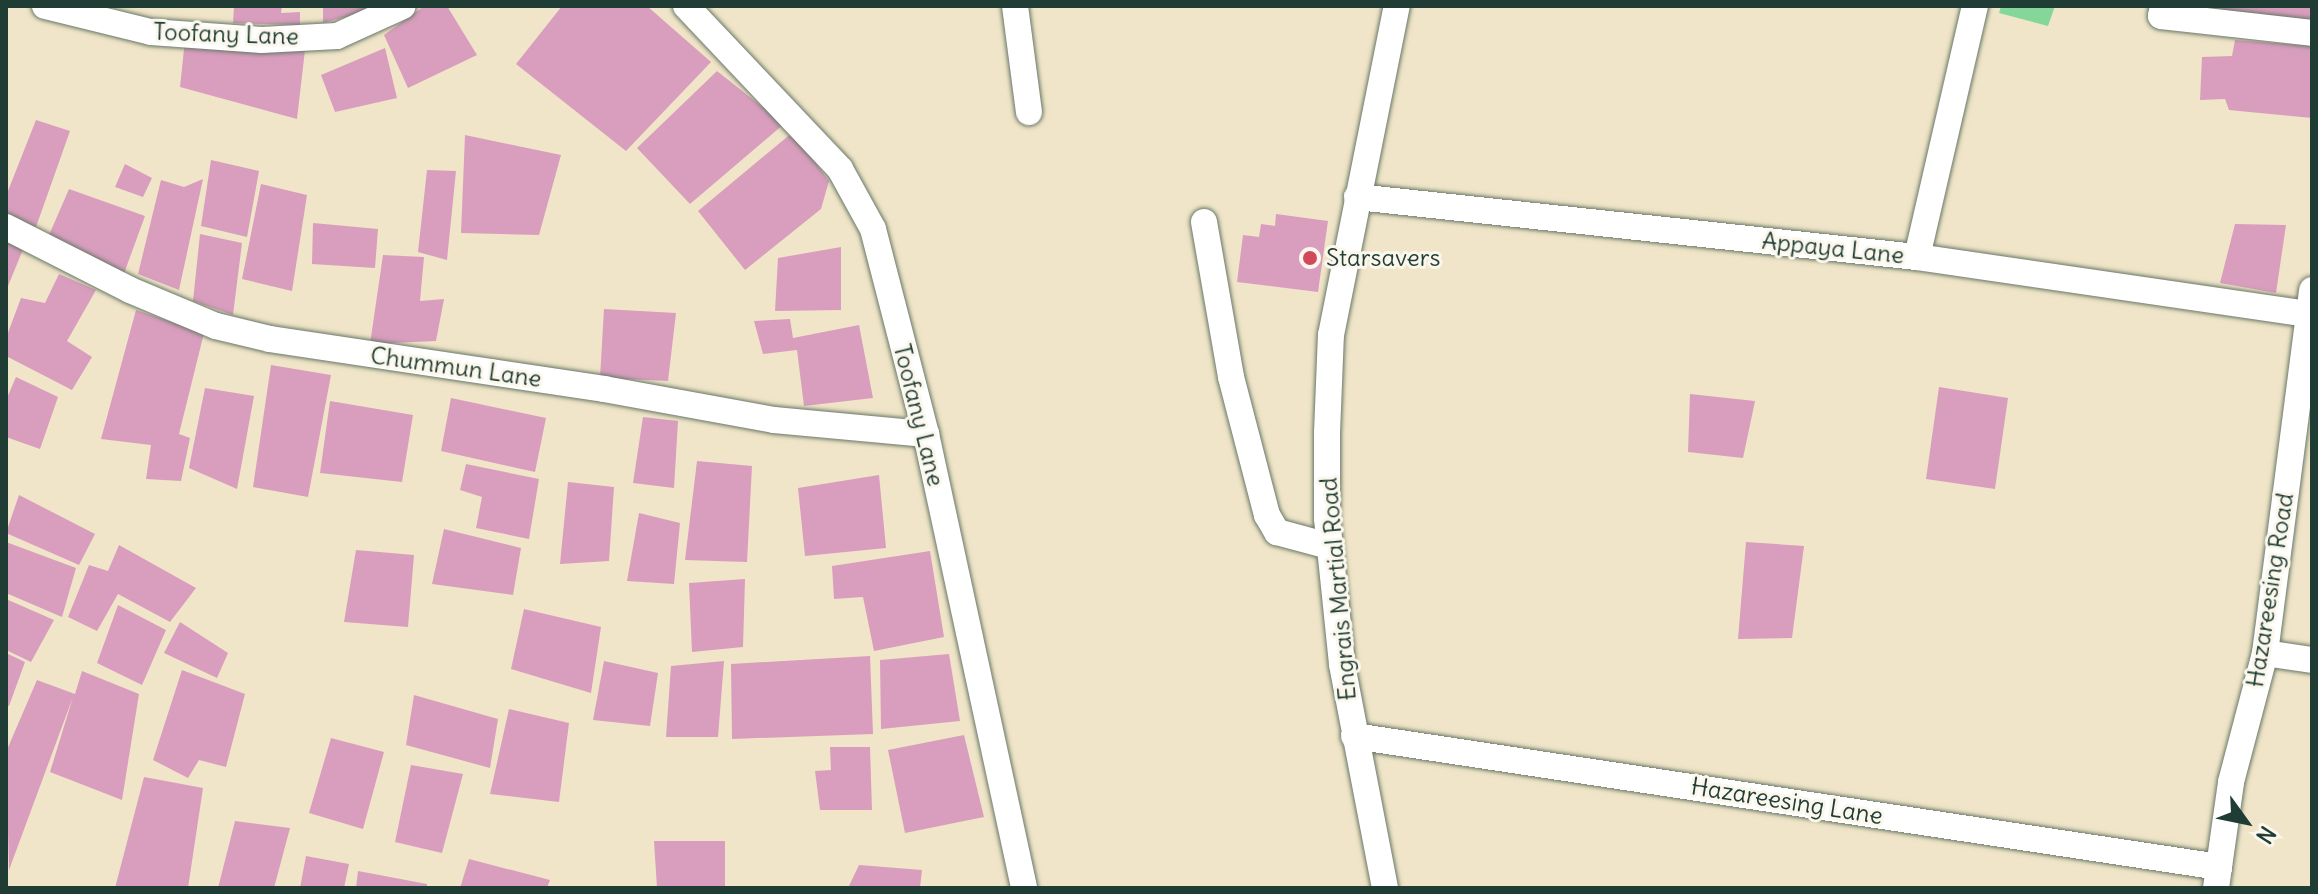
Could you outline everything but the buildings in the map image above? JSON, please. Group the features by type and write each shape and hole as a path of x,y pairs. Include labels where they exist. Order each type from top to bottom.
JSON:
{"street":[{"name":"Toofany Lane","path":"45,6 151,32 262,40 337,36 403,6"},
{"name":"Toofany Lane","path":"686,6 840,169 873,229 926,434 1024,888"},
{"path":"1015,6 1029,112"},
{"name":"Engrais Martial Road","path":"1385,888 1354,736 1329,546 1331,335 1397,6"},
{"path":"1917,257 1975,6"},
{"path":"2163,6 2161,16 2312,33"},
{"name":"Appaya Lane","path":"1357,197 2310,302"},
{"path":"1204,222 1231,377 1267,515 1277,532 1329,546"},
{"name":"Chummun Lane","path":"6,227 130,290 216,326 270,339 604,389 774,420 926,434"},
{"name":"Hazareesing Road","path":"2218,877 2231,782 2265,653 2310,302"},
{"path":"2265,653 2312,660"},
{"name":"Hazareesing Lane","path":"1354,736 2218,877"}],"green space":[{"path":"2001,6 2055,6 2048,26 1999,13"}],"place":[{"name":"Starsavers","path":"1310,258"}]}
